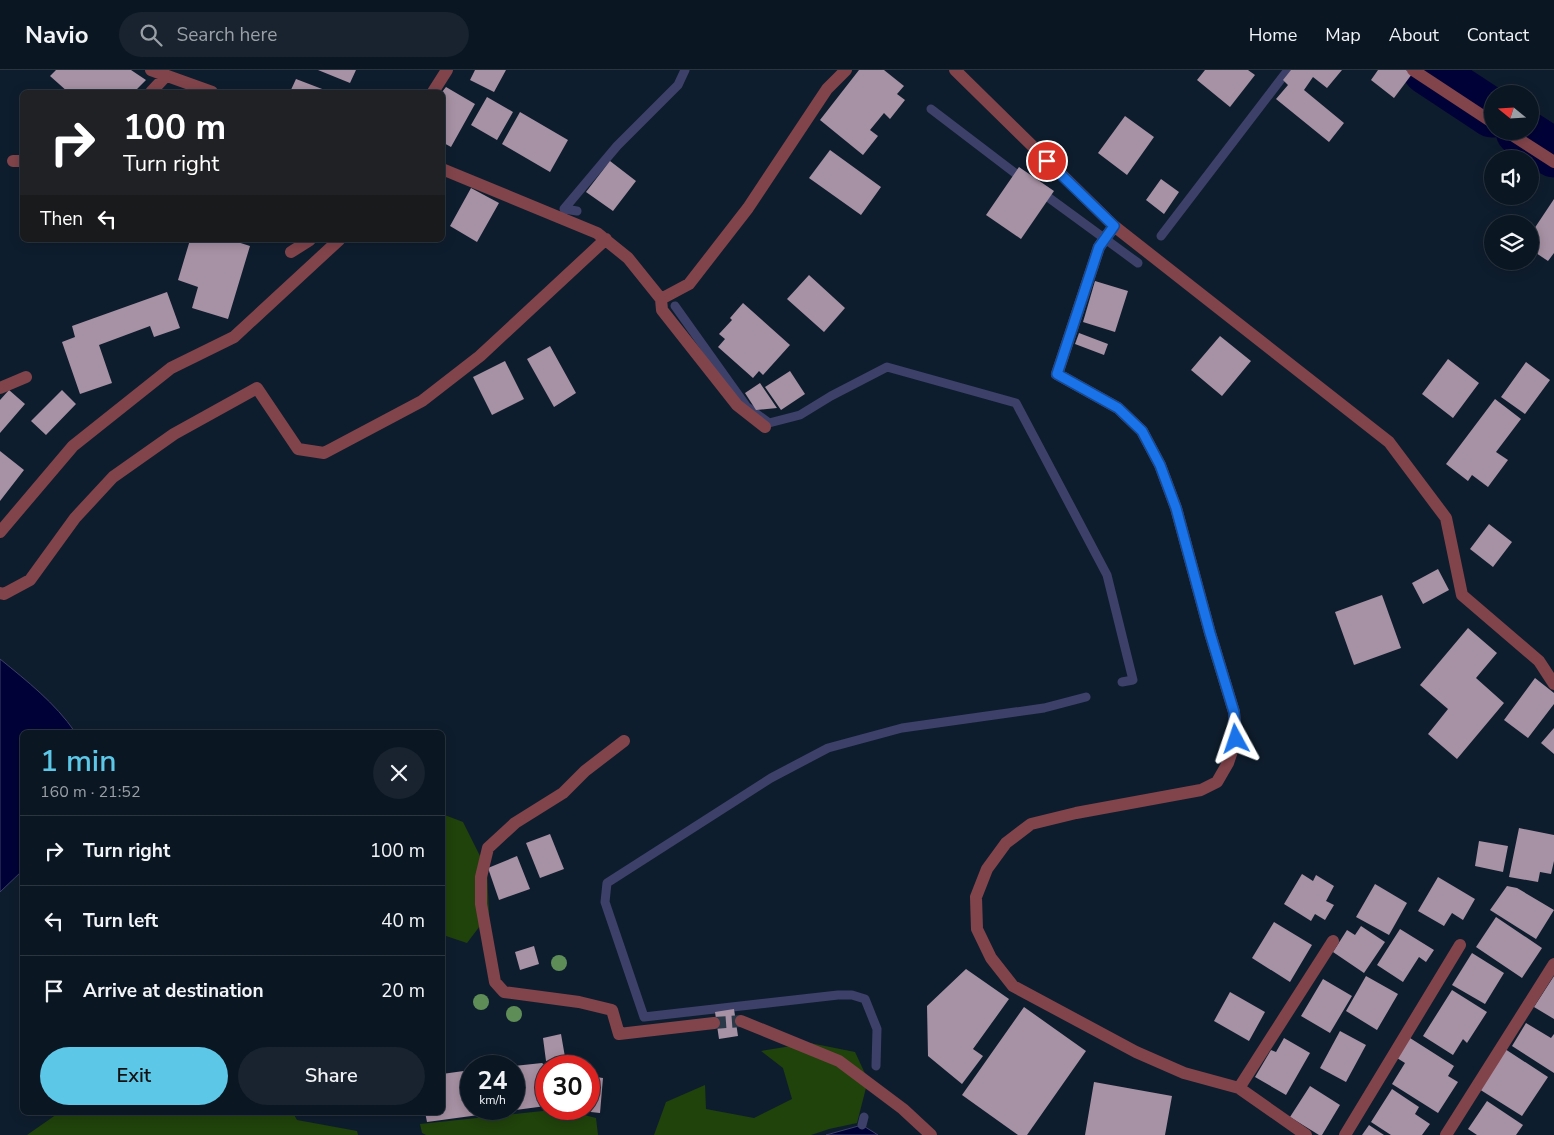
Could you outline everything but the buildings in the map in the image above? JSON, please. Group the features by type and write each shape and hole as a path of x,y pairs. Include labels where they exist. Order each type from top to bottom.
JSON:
{"street":[{"path":"151,70 206,90"},
{"path":"434,90 447,70"},
{"path":"661,299 689,284 748,208 827,89 846,70"},
{"path":"955,70 1111,230 1388,442 1446,518 1462,595 1539,661 1554,684"},
{"path":"1412,70 1484,117"},
{"path":"153,90 166,76"},
{"path":"1520,140 1554,162"},
{"path":"445,170 597,232 606,238 628,258 661,299 662,310 737,405 765,427"},
{"path":"1111,230 1099,247 1057,374 1118,408 1142,431 1160,465 1176,508 1234,712 1236,739 1228,763 1217,782 1201,790 1076,813 1031,824 1006,843 987,869 976,897 977,929 991,958 1013,986 1136,1052 1184,1073 1239,1088 1306,1135"},
{"path":"0,592 4,594 30,580 75,518 113,477 174,434 257,388 298,449 324,452 422,401 480,356 606,238"},
{"path":"291,252 307,242"},
{"path":"0,532 73,446 171,368 234,337 337,242"},
{"path":"0,388 26,377"},
{"path":"624,741 585,771 563,793 515,823 488,848 481,877 481,904 495,982 504,992 579,1002 612,1010 619,1034 714,1023"},
{"path":"1239,1088 1333,941"},
{"path":"1345,1135 1460,945"},
{"path":"1446,1135 1554,964"},
{"path":"742,1021 839,1061 903,1109 931,1135"}],"green space":[{"path":"445,815 463,822 487,870 489,914 467,943 445,936"},
{"path":"810,1043 855,1052 868,1080 857,1123 811,1135 654,1135 666,1102 705,1085 706,1109 754,1118 792,1099 783,1068 761,1051"},
{"path":"535,1112 535,1120 596,1120 598,1135 426,1135 422,1133 420,1124 460,1120 525,1120 525,1113"},
{"path":"56,1115 294,1115 297,1120 357,1131 358,1135 27,1135"}],"shaded area":[{"path":"0,659 50,702 74,730 20,730 20,873 0,892"},
{"path":"862,1125 878,1135 826,1135"}],"waterway":[{"path":"577,211 564,209 617,146 678,85 685,70"},
{"path":"1161,236 1288,70"},
{"path":"1427,70 1484,108"},
{"path":"931,109 1024,180"},
{"path":"1534,140 1554,153"},
{"path":"1041,192 1138,263"},
{"path":"675,306 747,407 769,423 800,415 831,396 887,367 1016,403 1107,575 1133,680 1122,682"},
{"path":"876,1066 877,1029 865,999 852,995 644,1017 605,902 607,883 771,778 828,748 902,728 1044,708 1086,697"},
{"path":"862,1125 864,1117"}],"tunnel":[{"path":"714,1023 741,1021"}],"route":[{"path":"1047,161 1114,226 1099,247 1057,374 1118,408 1142,431 1160,465 1176,508 1234,712 1236,739"}]}
